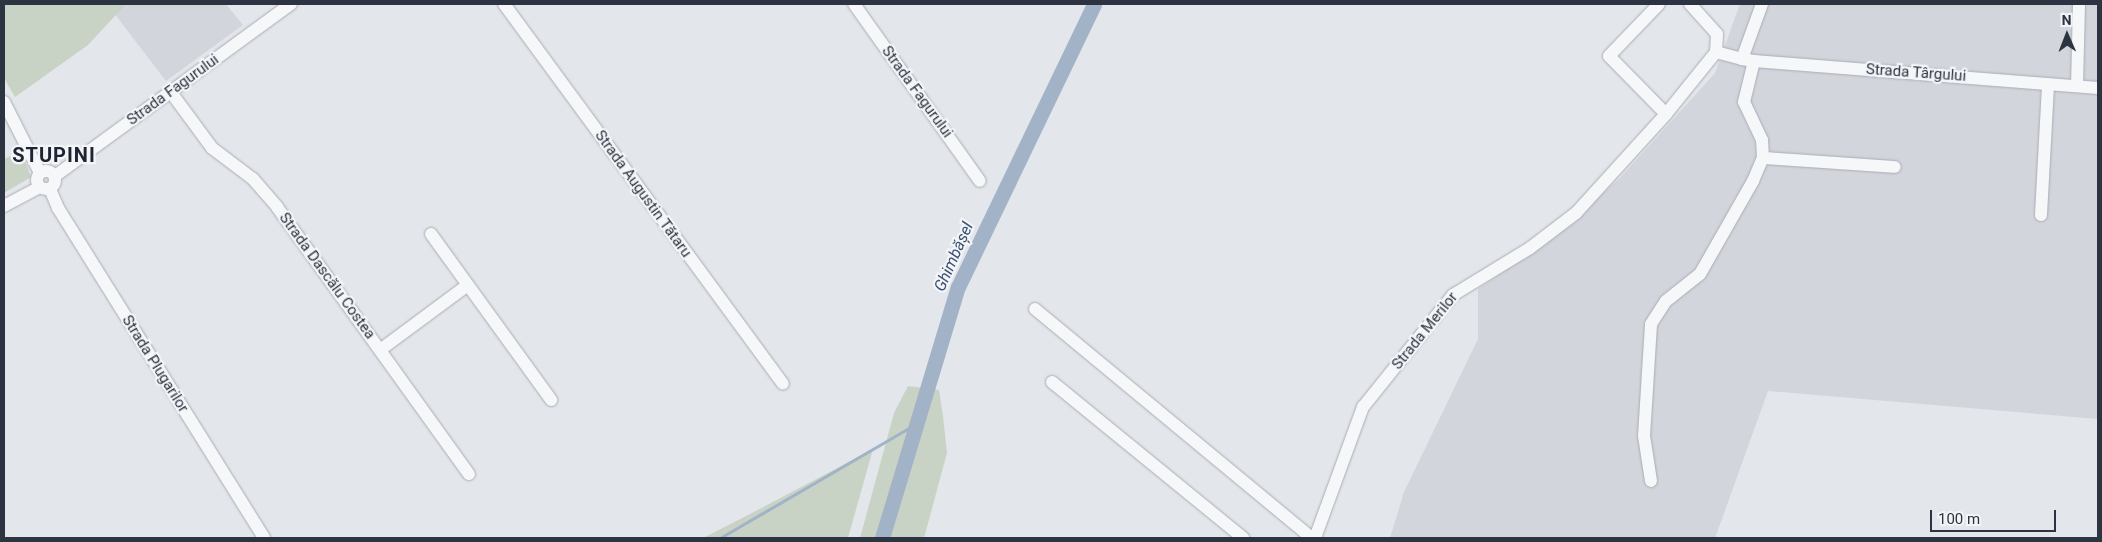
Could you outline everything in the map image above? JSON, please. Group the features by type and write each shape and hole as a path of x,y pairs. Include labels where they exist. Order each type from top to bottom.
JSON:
{"street":[{"name":"Strada Fagurului","path":"55,176 291,4"},
{"name":"Strada Augustin Tătaru","path":"504,4 783,384"},
{"name":"Strada Fagurului","path":"854,4 980,181"},
{"path":"1659,4 1609,56 1666,114"},
{"path":"1690,4 1717,34 1716,52 1748,60"},
{"path":"1651,481 1644,436 1651,324 1666,301 1700,274 1753,181 1763,158 1762,140 1744,102 1748,60 1762,4"},
{"path":"2078,86 2079,4"},
{"name":"Strada Merilor","path":"1314,538 1363,407 1453,295 1530,248 1576,213 1666,114 1716,52"},
{"name":"Strada Târgului","path":"1748,60 2098,88"},
{"path":"2041,215 2048,84"},
{"name":"Strada Dascălu Costea","path":"170,91 212,148 264,190 469,474"},
{"path":"4,102 40,173"},
{"path":"1763,158 1895,167"},
{"path":"4,206 55,184 55,176 50,171 40,173"},
{"path":"40,173 37,180 45,188"},
{"name":"Strada Plugarilor","path":"45,188 264,538"},
{"path":"431,234 551,400"},
{"path":"380,350 468,285"},
{"path":"1035,309 1314,538"},
{"path":"1052,382 1243,538"}],"shaded area":[{"path":"107,4 226,4 243,25 166,81"},
{"path":"1740,4 2098,4 2098,419 1768,391 1715,538 1390,538 1404,492 1478,339 1478,289 1544,244 1619,179 1715,73"}],"green space":[{"path":"4,4 126,4 88,45 15,97 4,78"},
{"path":"21,151 31,177 4,193 4,159"},
{"path":"908,386 939,390 947,453 924,538 860,538 894,413"},
{"path":"873,449 848,538 703,538 752,513"}],"waterway":[{"name":"Ghimbășel","path":"882,538 958,287 1094,4"},
{"path":"720,538 916,424"}],"district":[{"name":"STUPINI","path":"54,155"}]}
